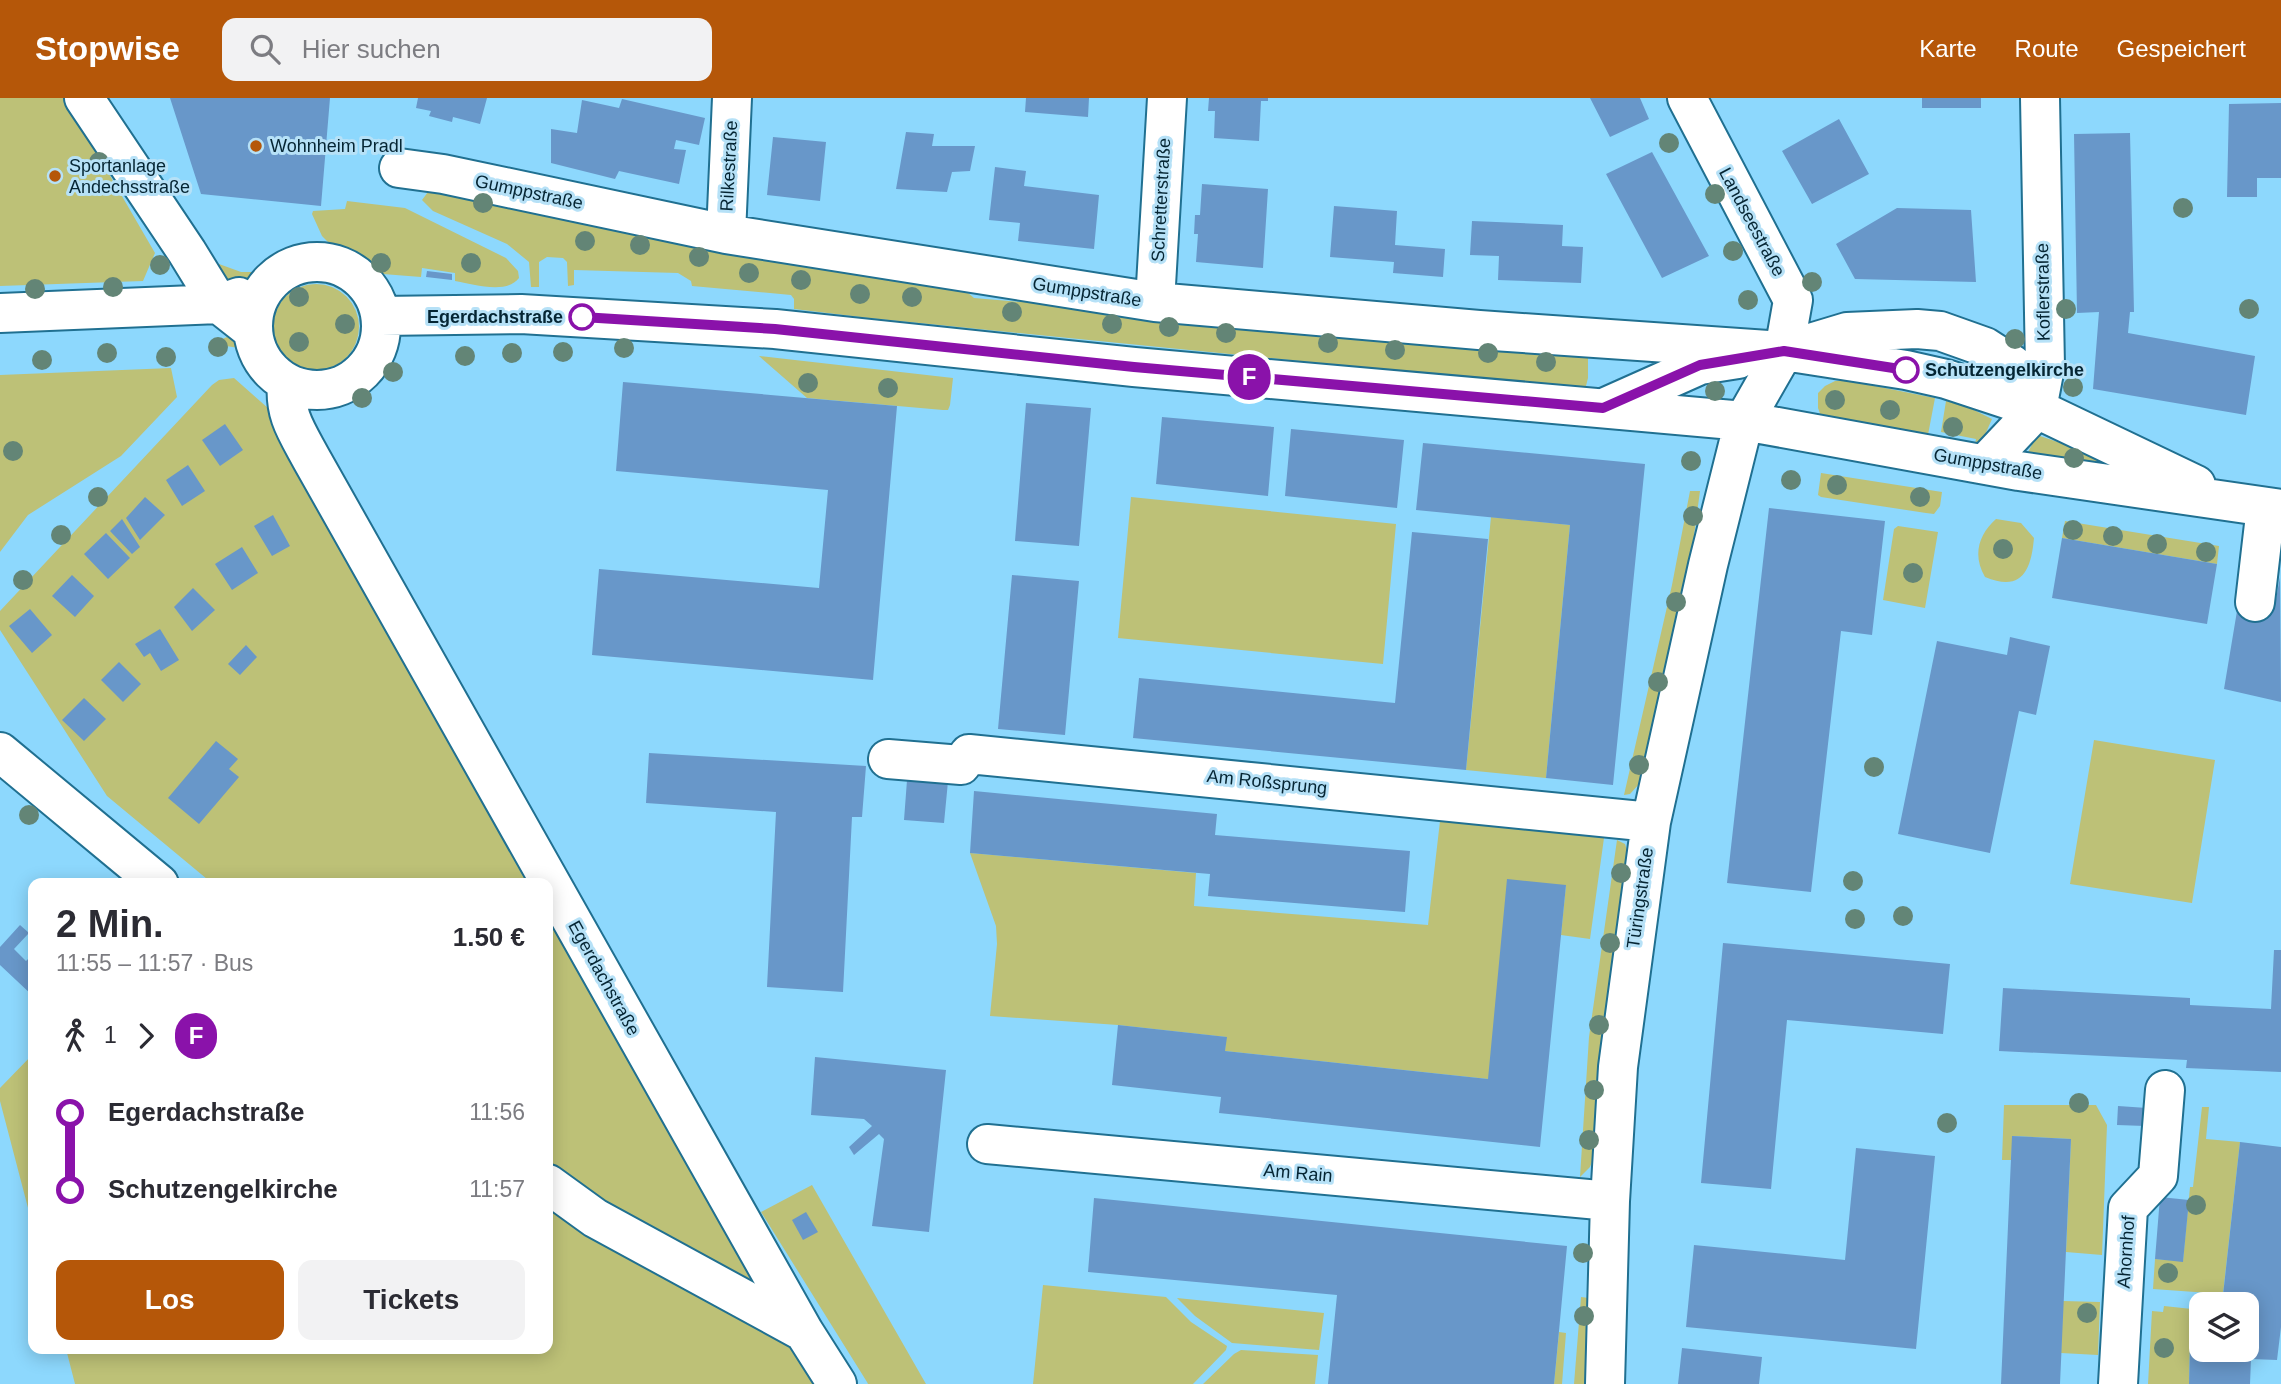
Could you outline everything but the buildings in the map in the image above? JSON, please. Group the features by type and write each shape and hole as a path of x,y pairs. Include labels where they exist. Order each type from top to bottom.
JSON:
{"street":[{"path":"84,98 219,304 252,330"},
{"name":"Rilkestraße","path":"726,234 733,98"},
{"name":"Schretterstraße","path":"1155,302 1167,98"},
{"name":"Landseestraße","path":"1687,98 1793,300 1784,351"},
{"name":"Koflerstraße","path":"2037,409 2045,367 2040,98"},
{"name":"Gumppstraße","path":"399,168 455,176 726,234 1155,302 1479,330 1784,351 1906,370 1946,379 2037,409 2260,507"},
{"path":"321,261 342,266 360,278 374,295 381,316 381,336 374,356 362,373 344,384 324,390 304,389 287,383 268,368 252,330 255,308 264,288 280,272 299,263 321,261"},
{"path":"0,313 219,304 264,288"},
{"name":"Gumppstraße","path":"381,316 521,314 762,328 1134,367 1744,421 1984,464 2260,507"},
{"path":"1744,421 1784,351"},
{"name":"Gumppstraße","path":"1603,408 1700,365 1784,351"},
{"name":"Egerdachstraße","path":"287,383 285,403 302,440 548,878"},
{"path":"1984,464 2037,409"},
{"name":"Türingstraße","path":"1605,1384 1610,1201 1618,1067 1651,822 1708,565 1744,421"},
{"path":"2255,602 2260,507"},
{"path":"0,751 152,878"},
{"name":"Am Roßsprung","path":"888,759 961,765 969,754 1651,822"},
{"name":"Egerdachstraße","path":"553,887 803,1332 836,1384"},
{"name":"Ahornhof","path":"2118,1384 2128,1208 2158,1176 2165,1090"},
{"name":"Am Rain","path":"987,1144 1610,1201"},
{"path":"553,1188 595,1218 803,1332"}],"green space":[{"name":"Sportanlage Andechsstraße","path":"0,98 65,98 155,253 143,281 0,286"},
{"path":"441,187 961,287 974,298 1021,302 1032,296 1588,357 1588,378 1586,386 1579,389 869,318 794,309 791,295 692,286 691,281 678,273 574,270 574,285 568,286 567,262 563,258 547,257 539,262 539,287 531,287 529,262 507,244 433,211 422,200 428,192"},
{"path":"347,201 405,208 506,258 518,271 519,278 506,286 489,287 455,281 455,273 422,268 421,277 383,274 331,245 322,236 313,211 345,209"},
{"path":"219,264 241,272 254,272 256,278 219,291 209,268"},
{"path":"316,284 333,287 347,296 356,310 359,327 356,344 347,358 333,367 316,370 299,367 285,358 276,344 273,327 276,310 285,296 299,287"},
{"path":"227,337 243,344 275,384 272,387 264,381 239,348 216,347 215,342"},
{"path":"759,356 953,378 950,405 948,410 943,410 807,398"},
{"path":"171,368 177,397 121,456 28,515 0,552 0,375"},
{"path":"234,378 277,416 539,878 206,878 107,796 0,630 0,611 219,380"},
{"path":"1835,381 1850,381 1935,398 1927,440 1822,419 1818,408 1818,393"},
{"path":"1946,401 1968,407 1992,419 1980,446 1974,449 1976,439 1941,432"},
{"path":"2037,435 2114,461 2111,473 2027,454"},
{"path":"1821,473 1942,492 1940,506 1934,514 1821,497 1818,495"},
{"path":"1690,491 1700,491 1691,558 1640,783 1630,794 1624,795 1672,585"},
{"path":"1131,497 1396,524 1383,664 1118,638"},
{"path":"1491,517 1570,525 1546,778 1466,770"},
{"path":"1996,519 2021,523 2034,538 2027,569 2016,580 1997,581 1985,577 1981,569 1979,545 1985,531"},
{"path":"2065,521 2219,546 2217,564 2062,538"},
{"path":"1898,526 1938,532 1925,608 1883,600 1894,529"},
{"path":"2094,740 2215,760 2192,903 2070,884"},
{"path":"1440,821 1604,838 1590,939 1561,935 1566,885 1488,1079 1225,1051 1226,1037 1118,1025 990,1016 997,944 996,926 970,853 1196,873 1194,906 1428,925"},
{"path":"1617,840 1625,844 1628,854 1603,1046 1595,1154 1590,1167 1580,1177 1589,1037"},
{"path":"553,903 784,1312 645,1237 553,1169"},
{"path":"28,1059 28,1208 0,1101 0,1088"},
{"path":"2004,1105 2096,1105 2107,1125 2102,1255 2066,1252 2071,1139 2013,1136 2011,1160 2002,1160"},
{"path":"2202,1107 2209,1107 2206,1139 2240,1142 2223,1292 2153,1289 2155,1259 2183,1261 2190,1187 2193,1187"},
{"path":"812,1185 926,1384 868,1384 761,1212"},
{"path":"553,1200 605,1236 808,1358 823,1384 75,1384 67,1354 553,1354"},
{"path":"1043,1285 1166,1297 1191,1322 1227,1346 1226,1350 1193,1384 1033,1384"},
{"path":"1581,1297 1589,1298 1588,1384 1574,1384"},
{"path":"1177,1298 1324,1313 1319,1350 1232,1343 1195,1316"},
{"path":"2063,1301 2100,1302 2098,1355 2061,1353"},
{"path":"2164,1306 2189,1309 2189,1384 2148,1384 2152,1311 2163,1312"},
{"path":"1559,1332 1566,1333 1562,1384 1554,1384"},
{"path":"1241,1350 1318,1355 1315,1384 1203,1384"}],"bus line":[{"name":"F","path":"582,317 775,329 1134,367 1603,408 1700,365 1784,351 1906,370"}],"place":[{"name":"Wohnheim Pradl","path":"256,146"},
{"name":"Sportanlage Andechsstraße","path":"55,176"},
{"name":"Egerdachstraße","path":"582,317"},
{"name":"Schutzengelkirche","path":"1906,370"}]}
